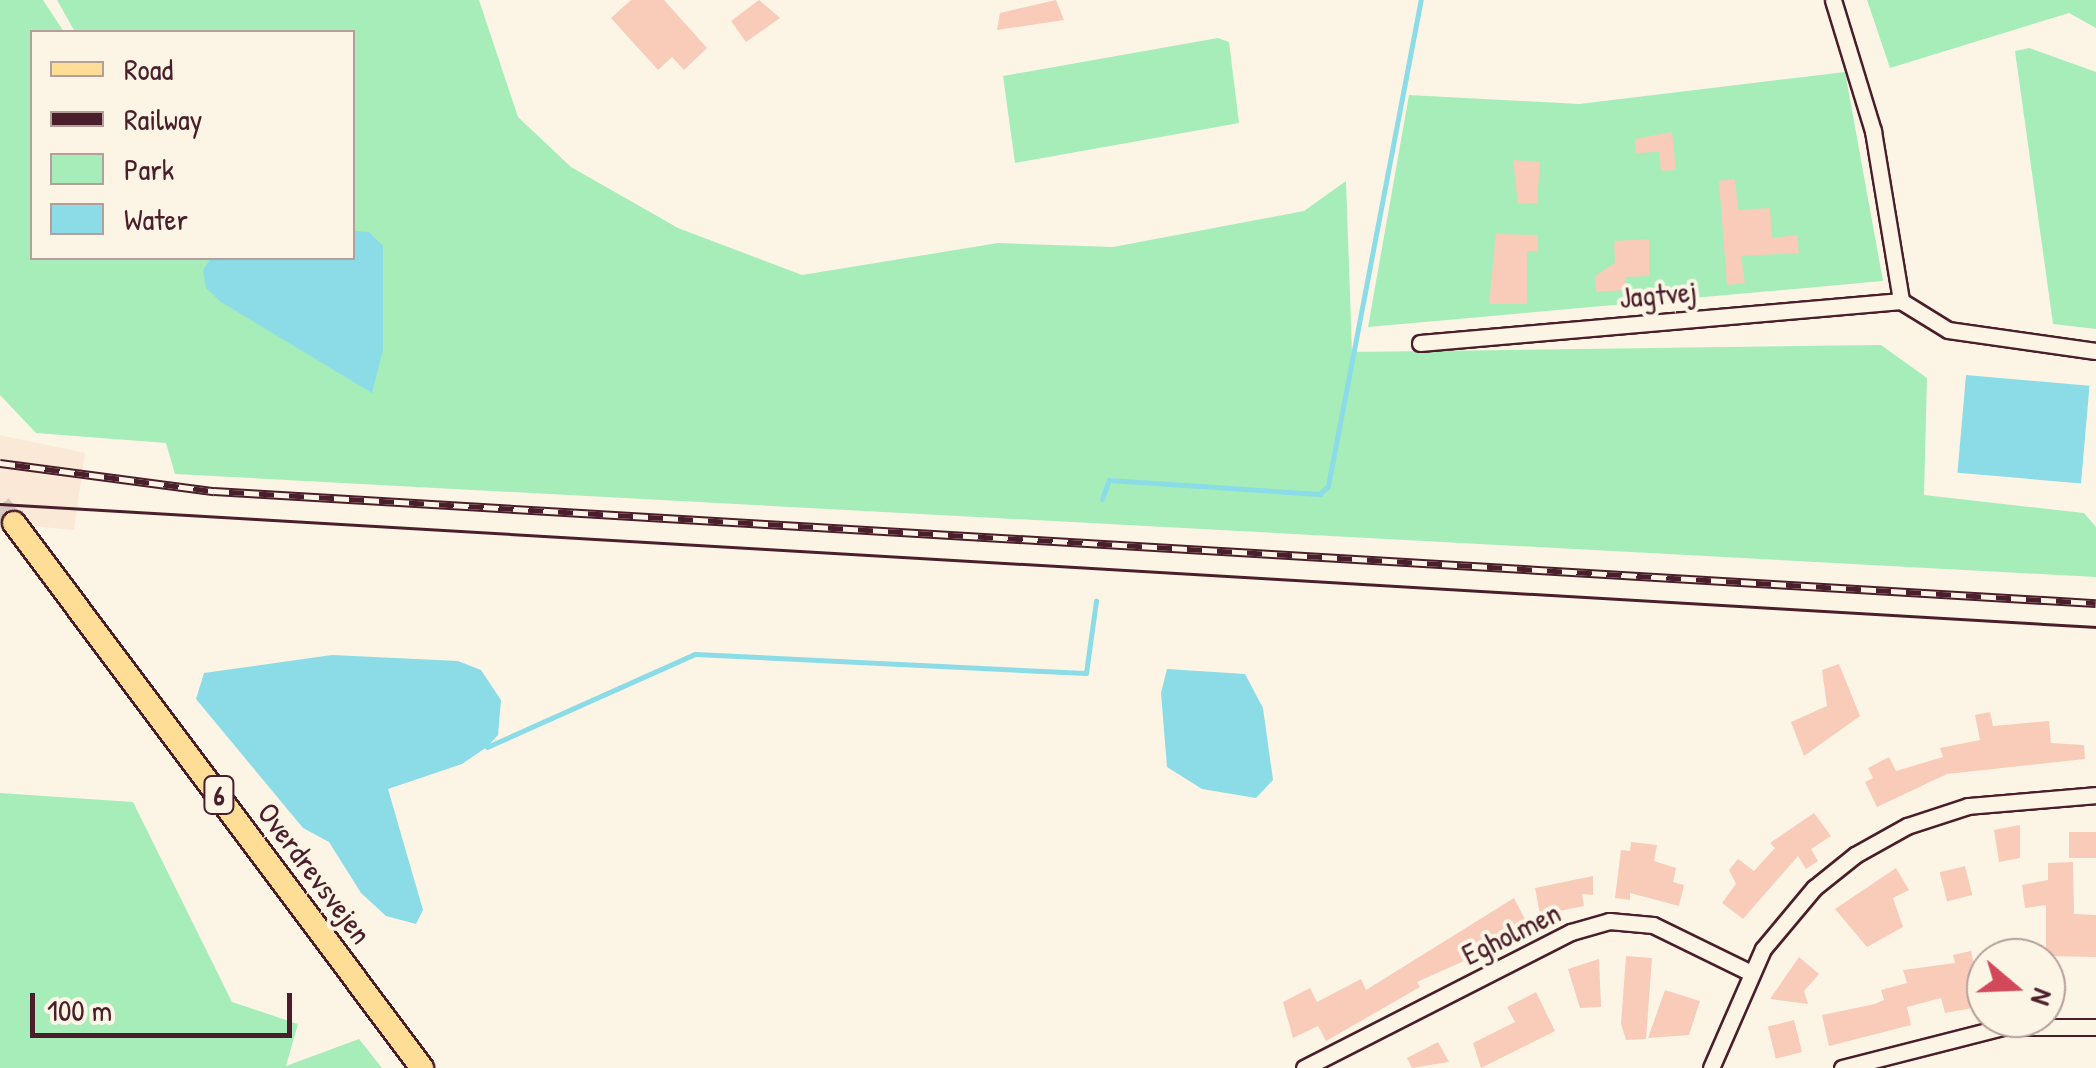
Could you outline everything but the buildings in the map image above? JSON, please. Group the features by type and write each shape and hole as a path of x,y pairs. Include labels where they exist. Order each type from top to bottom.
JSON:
{"main road":[{"name":"Overdrevsvejen","path":"14,524 422,1068"}],"street":[{"path":"1834,0 1873,131 1902,301 1948,330 2096,351"},
{"name":"Jagtvej","path":"1420,343 1902,301"},
{"path":"1711,1068 1749,972 1814,888 1907,826 2022,796 2096,795"},
{"name":"Egholmen","path":"1304,1068 1570,932 1610,920 1653,925 1749,972"},
{"path":"1842,1068 2003,1026 2096,1027"}],"shaded area":[{"path":"0,435 85,453 74,530 0,523"}],"green space":[{"path":"0,0 43,0 63,30 30,30 30,260 355,260 355,30 74,30 57,0 479,0 518,117 571,167 678,228 802,275 998,243 1113,247 1304,211 1346,181 1352,352 1881,345 1927,378 1924,495 2084,513 2096,527 2096,577 175,474 166,443 36,433 0,395"},
{"path":"1867,0 2096,0 2096,28 2069,13 1890,68"},
{"path":"1218,38 1229,42 1239,123 1015,163 1003,76"},
{"path":"2029,48 2096,72 2096,329 2053,324 2015,51"},
{"path":"1845,72 1883,281 1368,327 1409,95 1579,104"},
{"path":"0,793 133,802 232,1002 298,1024 286,1066 359,1039 382,1068 0,1068"}],"water":[{"path":"355,231 369,232 383,246 383,350 372,393 221,302 206,288 203,270 210,260 355,260"},
{"path":"1966,375 2090,386 2081,483 1957,473"},
{"path":"332,655 458,661 481,670 501,700 498,735 487,747 462,764 388,789 423,910 416,924 386,916 361,893 329,842 303,828 196,699 204,673"},
{"path":"1167,669 1245,674 1263,708 1273,780 1256,798 1202,789 1167,767 1161,693"}],"waterway":[{"path":"1102,499 1109,480 1320,494 1328,486 1421,0"},
{"path":"487,747 695,654 1086,673 1096,601"}],"tunnel":[{"path":"0,505 14,523"}],"tram line":[{"path":"0,504 2096,627"}],"railway":[{"path":"0,463 214,491 2096,603"}]}
